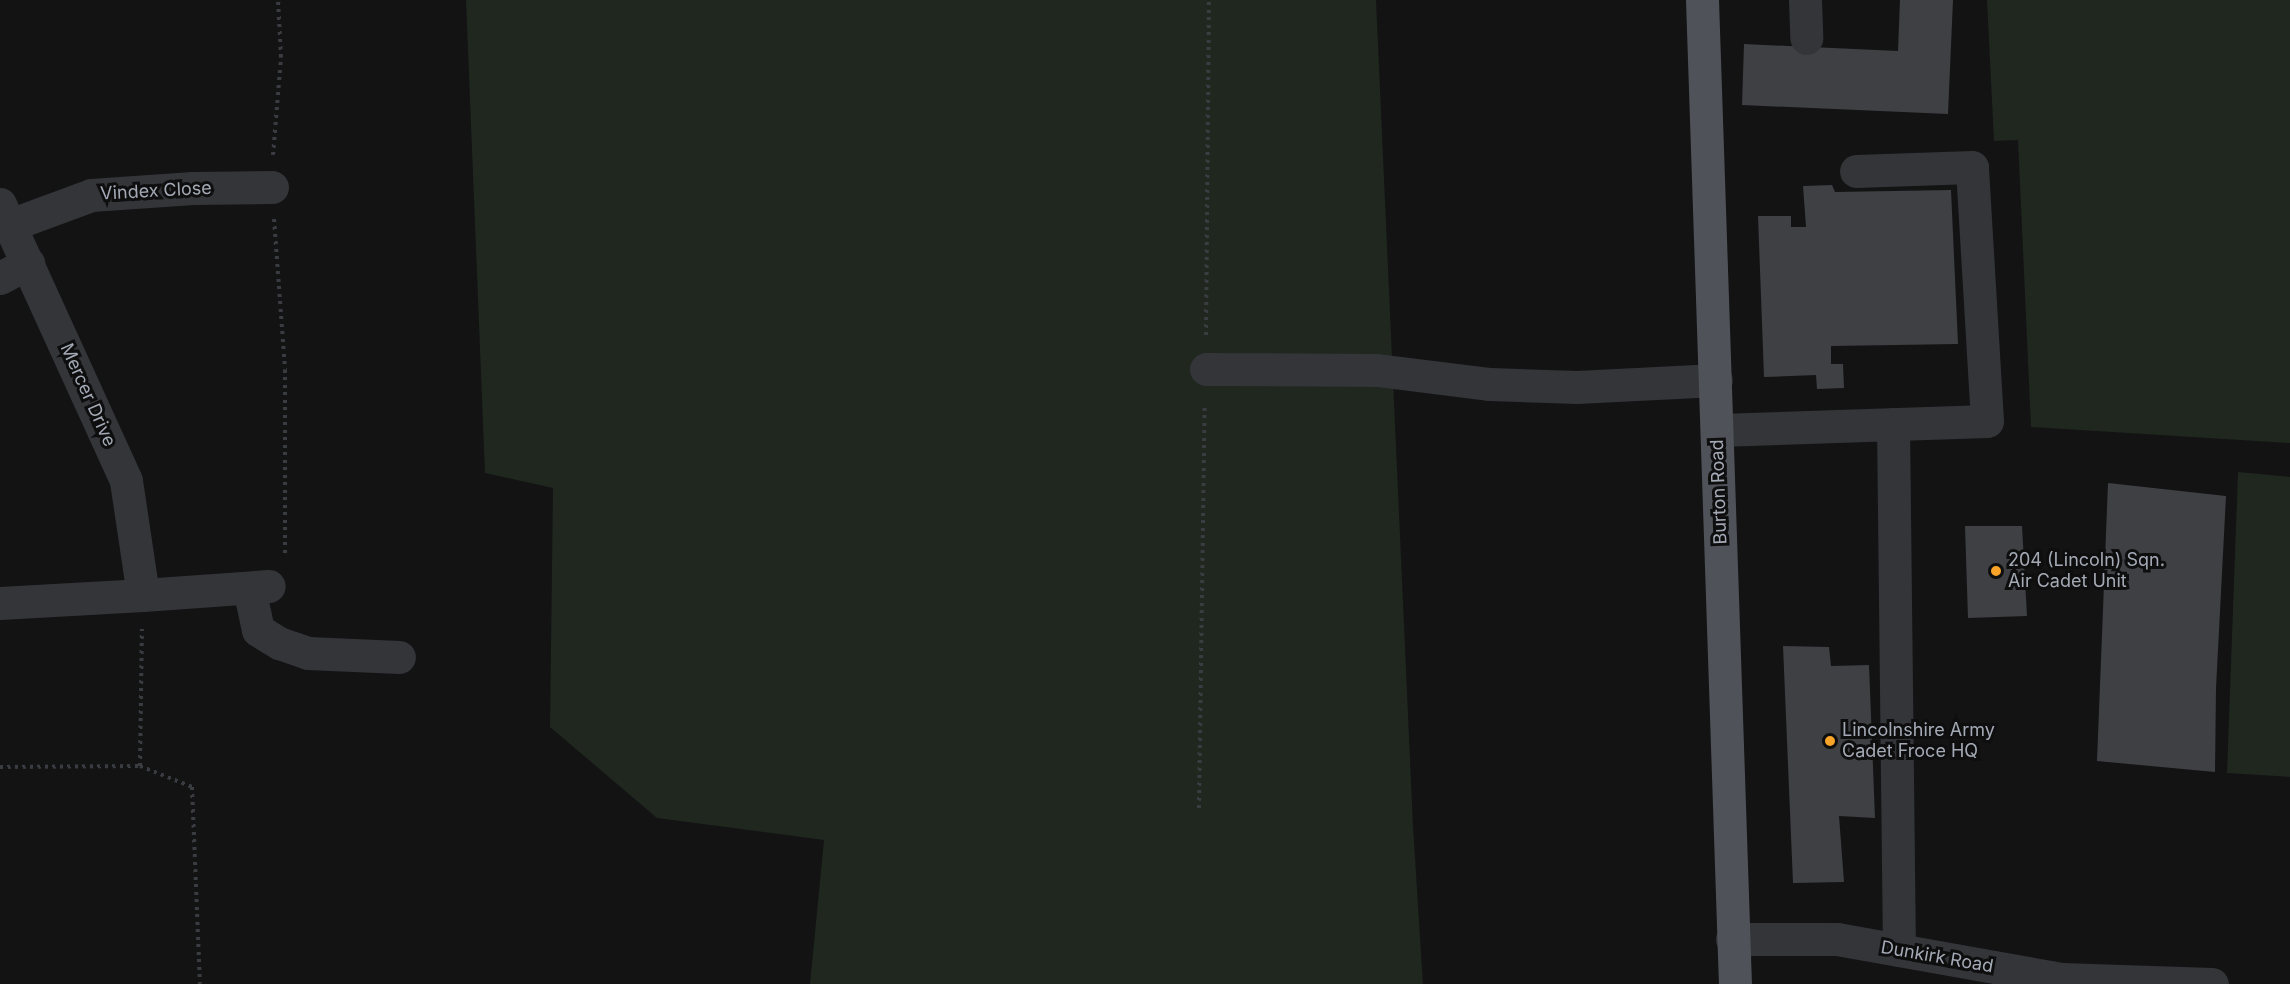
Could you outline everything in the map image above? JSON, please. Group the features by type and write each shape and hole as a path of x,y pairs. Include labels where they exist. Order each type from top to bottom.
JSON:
{"main road":[{"name":"Burton Road","path":"1702,0 1735,984"}],"street":[{"path":"1805,0 1806,38"},
{"path":"1718,430 1987,421 1971,167 1856,171"},
{"name":"Vindex Close","path":"5,215 91,195 193,188 272,187"},
{"name":"Mercer Drive","path":"5,215 126,481 143,595"},
{"path":"0,278 28,263"},
{"path":"1206,369 1377,370 1490,384 1577,387 1716,380"},
{"path":"1893,424 1899,950"},
{"path":"0,603 259,587 258,630 279,643 308,653 399,657"},
{"name":"Dunkirk Road","path":"1732,939 1837,939 2061,979 2212,984"}],"path":[{"path":"259,587 285,561 285,370 272,187 281,57 278,0"},
{"path":"140,766 143,595"},
{"path":"0,766 140,766 192,787 200,984"}],"shaded area":[{"path":"466,0 1376,0 1413,826 1423,984 810,984 824,840 657,818 550,727 553,488 485,473"},
{"path":"1987,0 2290,0 2290,443 2031,427 2018,140 1994,141"},
{"path":"2238,472 2290,477 2290,777 2227,773"}],"building":[{"path":"1900,0 1953,0 1948,114 1742,105 1744,44 1898,51"},
{"path":"1832,185 1835,192 1951,190 1958,344 1831,346 1831,364 1843,364 1844,388 1817,389 1816,375 1764,377 1758,216 1791,216 1791,227 1806,227 1803,186"},
{"path":"2108,483 2226,496 2216,688 2215,772 2097,761"},
{"name":"204 (Lincoln) Sqn. Air Cadet Unit","path":"1965,526 2022,526 2027,616 1968,618"},
{"name":"Lincolnshire Army Cadet Froce HQ","path":"1783,646 1829,647 1831,666 1869,665 1875,818 1839,816 1844,882 1793,883"}],"place":[{"name":"204 (Lincoln) Sqn. Air Cadet Unit","path":"1996,571"},
{"name":"Lincolnshire Army Cadet Froce HQ","path":"1830,741"}]}
